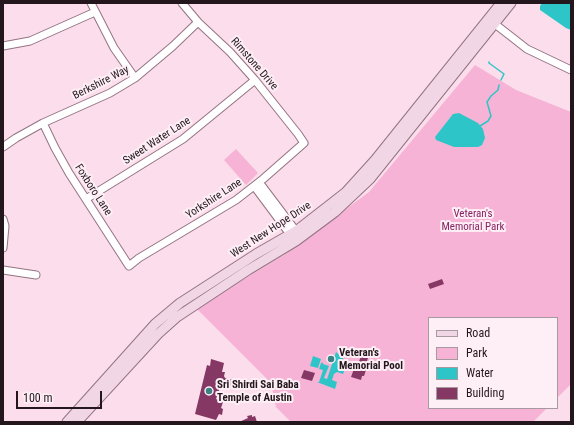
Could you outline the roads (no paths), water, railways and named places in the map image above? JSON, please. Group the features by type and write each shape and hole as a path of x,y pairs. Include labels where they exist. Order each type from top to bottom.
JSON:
{"main road":[{"name":"West New Hope Drive","path":"67,422 155,324 186,299 256,254 292,233 346,192 366,171 500,3"},
{"name":"West New Hope Drive","path":"77,422 158,334 177,317 248,270 296,241 335,212 370,179 511,3"}],"street":[{"path":"91,3 114,48 135,78"},
{"name":"Rimstone Drive","path":"182,3 198,22 230,52 255,80 304,143"},
{"path":"3,46 30,41 95,12"},
{"name":"Berkshire Way","path":"3,147 43,123 110,93 135,78 173,46 198,22"},
{"path":"495,24 527,49 571,70"},
{"name":"Sweet Water Lane","path":"86,199 183,139 255,80"},
{"name":"Foxboro Lane","path":"43,123 55,148 129,266"},
{"name":"Yorkshire Lane","path":"129,266 139,258 219,210 257,184 304,143"},
{"path":"257,184 292,233 296,241"},
{"path":"3,219 5,226 3,248"},
{"path":"3,270 36,275"}],"water":[{"path":"542,3 571,3 571,30 540,10"},
{"path":"459,113 478,123 483,129 485,138 482,145 478,147 454,147 436,140 435,137 453,114"},
{"path":"336,352 343,358 345,369 343,374 337,372 334,374 332,380 337,382 335,389 317,382 319,382 323,370 319,369 321,363 323,362 323,364 329,366 324,378 327,379"},
{"path":"313,356 321,359 318,368 310,366"}],"waterway":[{"path":"489,62 504,74 501,80"},
{"path":"480,126 488,121 491,116 487,102 498,90 499,85"}],"place":[{"name":"Veteran's Memorial Pool","path":"331,359"},
{"name":"Sri Shirdi Sai Baba Temple of Austin","path":"209,391"}],"park label":[{"name":"Veteran's Memorial Park","path":"473,220"}]}
